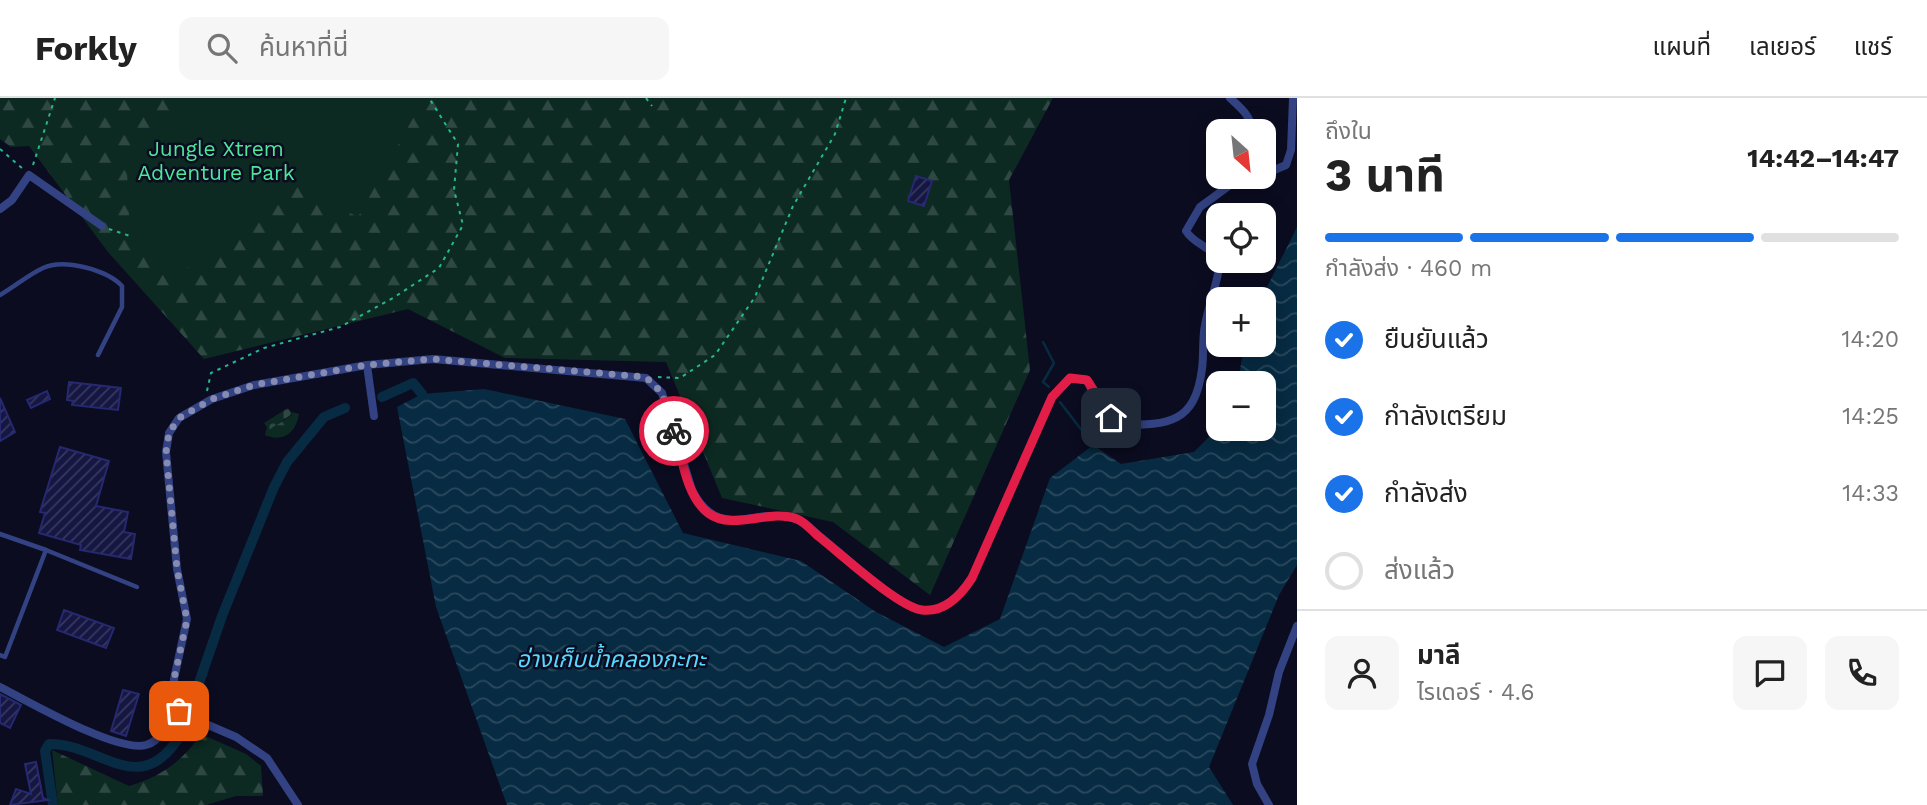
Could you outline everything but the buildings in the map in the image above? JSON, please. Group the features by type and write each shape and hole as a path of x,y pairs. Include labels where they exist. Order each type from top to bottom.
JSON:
{"street":[{"path":"1230,98 1243,109 1249,119"},
{"path":"1276,170 1286,165 1292,150 1293,98"},
{"path":"0,208 12,200 29,175 102,226"},
{"path":"1206,246 1191,239 1186,231 1200,207 1225,189"},
{"path":"0,687 113,743 146,745 162,734 174,701 174,679 187,620 177,569 166,452 169,433 179,418 205,402 254,385 367,365 432,359 646,377 662,393 692,491 699,505 711,515 729,520 776,516 798,519 893,595 912,608 924,611 960,598 972,578 1052,397 1070,378 1087,380 1095,398 1121,425 1174,422 1193,405 1202,370 1205,325 1218,273"},
{"path":"367,365 374,416"},
{"path":"1269,805 1257,784 1252,764 1269,715 1279,672 1297,626"},
{"path":"174,701 185,715 236,737 267,758 298,805"}],"lane":[{"path":"0,295 46,266 90,267 111,275 122,286 122,307 98,355"},
{"path":"0,534 137,587"},
{"path":"0,655 5,657 46,550"}],"path":[{"path":"0,149 29,175 55,98"},
{"path":"205,402 211,373 264,348 340,327 393,298 439,268 463,225 454,190 458,144 429,98"},
{"path":"646,98 652,106"},
{"path":"646,377 680,378 715,355 755,297 793,206 835,134 846,98"},
{"path":"102,226 130,236"}],"green space":[{"path":"0,98 1053,98 1009,180 1030,370 930,595 833,522 722,498 666,362 505,358 408,309 204,359 108,252 29,146 11,147 0,139"},
{"name":"Jungle Xtrem Adventure Park","path":"186,98 420,98 422,102 358,217 288,181 182,272 130,236 127,171"},
{"path":"288,408 292,414 269,430 264,423"},
{"path":"291,412 299,414 288,435 277,438 265,435 267,427 269,430 292,415"},
{"path":"201,734 246,754 261,766 263,796 236,796 206,805 58,805 52,750 129,786 170,767"}],"water":[{"name":"อ่างเก็บน้ำคลองกะทะ","path":"1297,227 1297,565 1279,595 1209,767 1233,805 507,805 436,607 397,407 422,394 484,389 625,419 683,533 801,561 876,612 944,647 1000,619 1050,478 1093,445 1121,464 1194,452 1206,440 1276,441 1276,371 1240,371 1242,357 1276,357 1276,287 1267,287"}],"waterway":[{"path":"1043,342 1054,363 1043,382 1049,387"},
{"path":"382,397 413,383 422,394"},
{"path":"1060,402 1093,445"},
{"path":"190,709 222,616 274,487 287,462 324,417 345,408"},
{"path":"53,805 45,751 49,744 68,746 121,765 137,767 153,763 168,751 184,729"}],"way so far":[{"path":"179,711 174,701 174,679 187,620 177,569 166,452 169,433 179,418 191,409 254,385 367,365 432,359 646,377 662,393 674,431"}],"route":[{"path":"674,431 692,491 699,505 711,515 729,520 776,516 798,519 893,595 912,608 924,611 960,598 972,578 1034,432 1052,397 1070,378 1087,380 1095,398 1111,418"}]}
